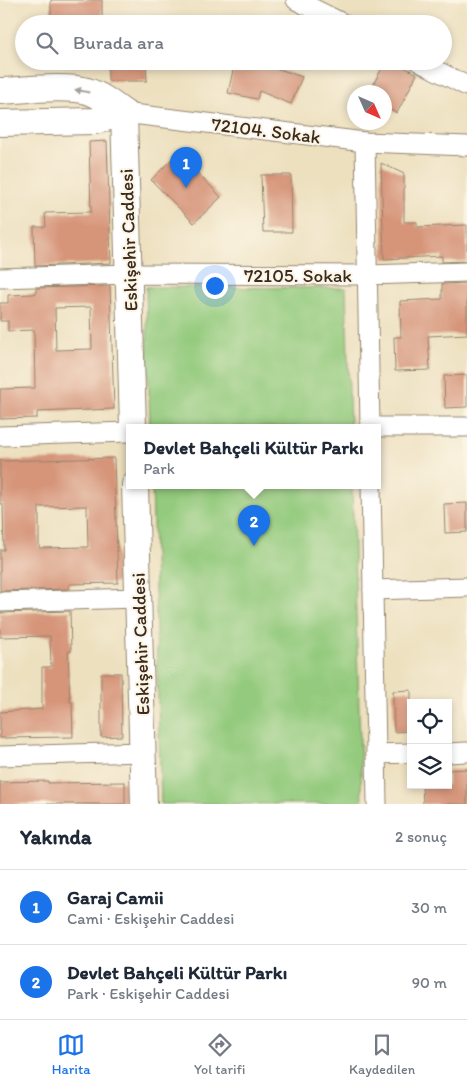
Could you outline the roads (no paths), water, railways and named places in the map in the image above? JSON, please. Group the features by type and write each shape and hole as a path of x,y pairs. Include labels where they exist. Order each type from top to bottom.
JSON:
{"street":[{"path":"296,0 326,15"},
{"path":"436,70 467,86"},
{"path":"0,91 82,90 105,100 124,113"},
{"path":"0,123 95,121 124,113"},
{"name":"72104. Sokak","path":"124,113 365,142 467,146"},
{"name":"Eskişehir Caddesi","path":"124,113 134,424"},
{"path":"365,142 370,424"},
{"name":"72105. Sokak","path":"0,278 129,274 367,275 467,272"},
{"path":"381,427 467,427"},
{"path":"0,436 126,432"},
{"name":"Eskişehir Caddesi","path":"135,489 144,804"},
{"path":"371,489 377,804"},
{"path":"373,590 467,587"},
{"path":"0,602 138,598"},
{"path":"0,756 143,752"},
{"path":"452,753 467,752"},
{"path":"376,754 407,754"}],"place":[{"name":"Garaj Camii","path":"186,188"},
{"name":"Devlet Bahçeli Kültür Parkı","path":"254,546"}]}
